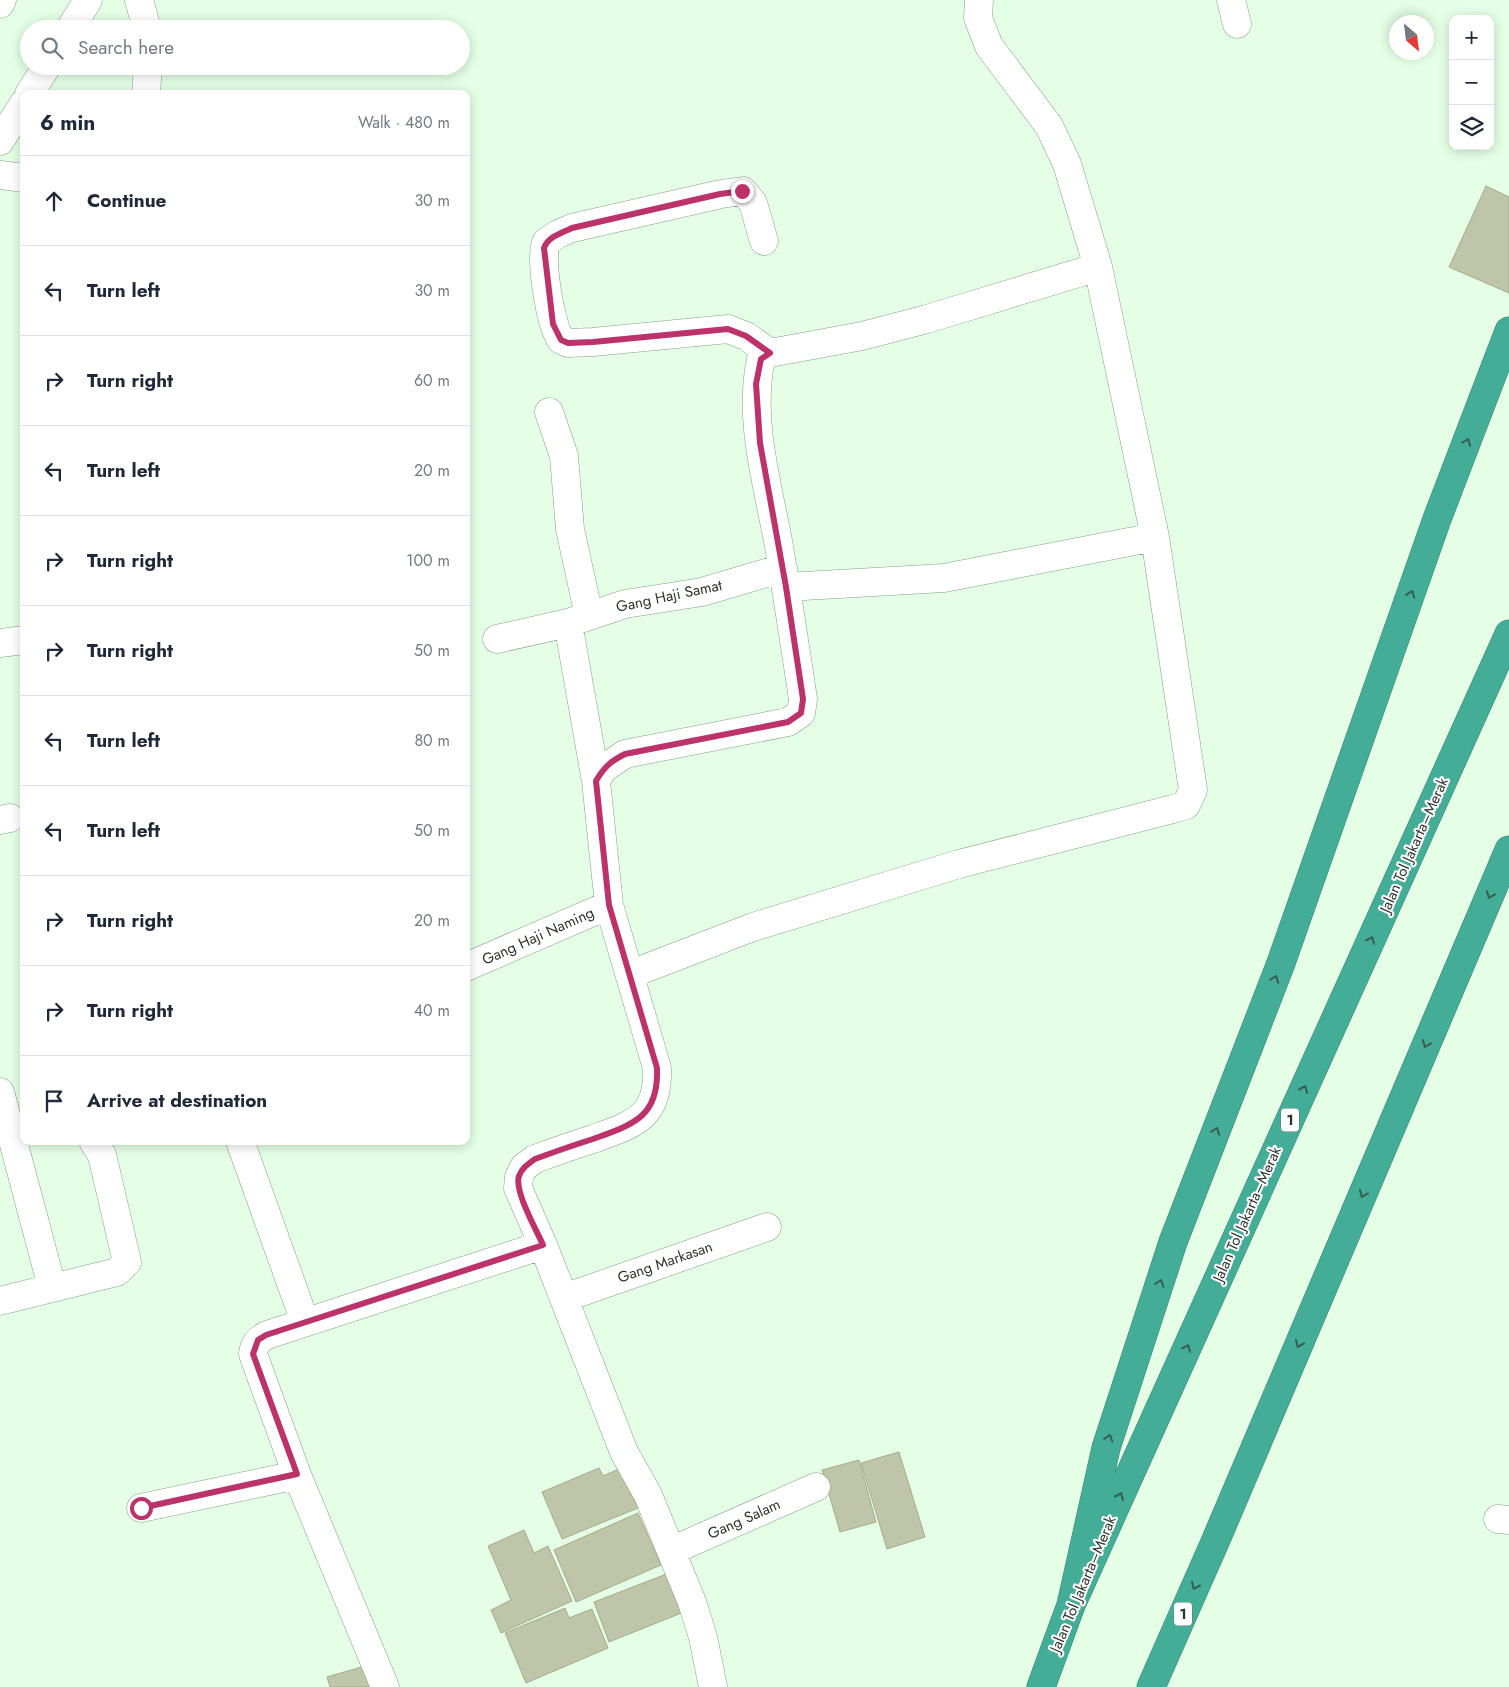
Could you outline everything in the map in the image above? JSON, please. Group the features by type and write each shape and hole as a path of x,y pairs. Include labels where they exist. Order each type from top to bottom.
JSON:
{"highway":[{"path":"1071,1605 1106,1448 1173,1242 1281,963 1437,519 1509,331"},
{"name":"Jalan Tol Jakarta–Merak","path":"1041,1687 1071,1605 1509,634"},
{"name":"1","path":"1151,1687 1215,1542 1509,850"}],"street":[{"path":"0,4 2,0"},
{"path":"76,20 88,0"},
{"path":"139,0 145,20"},
{"path":"630,974 772,921 960,864 1186,805 1193,790 1155,537 1098,268 1067,164 1049,126 989,46 978,18 979,0"},
{"path":"32,90 41,75"},
{"path":"146,90 147,75"},
{"path":"0,141 20,109"},
{"path":"0,175 20,178"},
{"path":"764,240 753,203 742,191 720,194 572,228 546,242 544,262 553,324 561,340 568,343 728,329 746,336 770,353"},
{"path":"596,781 603,769 612,761 625,754 788,722 801,713 803,699 760,443 756,384 761,359 770,353 862,336 927,319 1098,268"},
{"path":"549,412 564,456 569,523 609,905 657,1068 658,1087 652,1103 642,1116 627,1127 535,1159 524,1167 519,1177 518,1188 543,1245 624,1452 648,1495 692,1602 703,1637 712,1687"},
{"name":"Gang Haji Samat","path":"496,639 579,620 625,604 784,578 944,578 1155,537"},
{"path":"0,643 20,640"},
{"name":"Gang Haji Naming","path":"470,965 609,905"},
{"path":"0,1092 19,1142 52,1287"},
{"path":"0,1301 117,1272 124,1268 127,1262 102,1155 95,1145"},
{"path":"241,1145 305,1322"},
{"name":"Gang Markasan","path":"564,1298 767,1227"},
{"path":"385,1687 297,1474 253,1354 258,1340 305,1322 543,1245"},
{"path":"141,1508 297,1474"},
{"name":"Gang Salam","path":"671,1551 816,1487"}],"building":[{"path":"1486,186 1509,197 1509,293 1449,267"},
{"path":"899,1452 925,1537 887,1549 861,1463"},
{"path":"859,1460 876,1522 840,1532 822,1470"},
{"path":"599,1468 603,1476 621,1468 638,1508 562,1539 542,1492"},
{"path":"638,1513 661,1565 576,1602 554,1550"},
{"path":"524,1530 534,1553 548,1546 572,1601 501,1633 491,1610 511,1600 488,1546"},
{"path":"669,1573 684,1612 609,1642 594,1602"},
{"path":"565,1608 569,1618 592,1609 608,1648 526,1683 505,1633"},
{"path":"368,1665 375,1687 330,1687 327,1677"}],"route":[{"path":"141,1508 297,1474 253,1354 258,1340 266,1335 543,1245 518,1188 519,1177 524,1167 535,1159 627,1127 642,1116 652,1103 658,1087 657,1068 609,905 596,781 603,769 612,761 625,754 788,722 801,713 803,699 786,587 760,443 756,384 761,359 770,353 746,336 728,329 593,342 568,343 561,340 553,324 544,262 544,248 546,242 572,228 720,194 742,191"}]}
